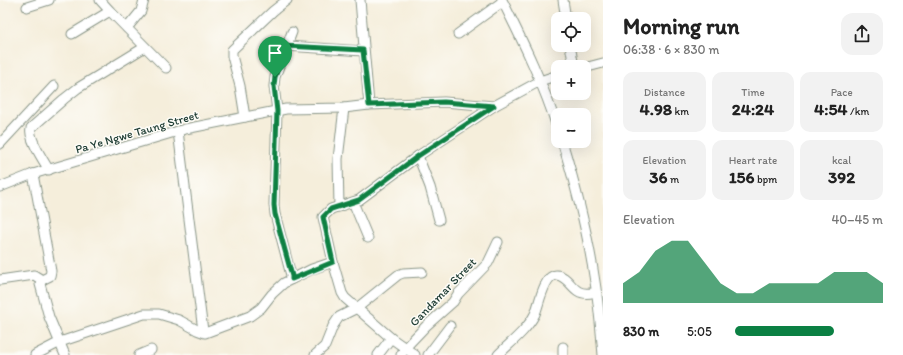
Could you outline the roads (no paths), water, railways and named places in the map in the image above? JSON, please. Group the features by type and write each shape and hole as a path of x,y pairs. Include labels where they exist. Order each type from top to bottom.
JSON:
{"street":[{"path":"27,7 49,0"},
{"path":"100,0 166,68"},
{"path":"126,28 141,11 144,0"},
{"path":"360,0 363,50 369,105"},
{"path":"563,0 565,12"},
{"path":"245,117 232,50 281,1"},
{"path":"458,34 502,1 527,51 551,111"},
{"path":"72,34 110,11"},
{"path":"292,32 274,81 277,111 274,205 292,279"},
{"path":"286,46 363,50"},
{"path":"49,170 32,139 30,133 31,128 78,88 145,47"},
{"path":"591,66 603,63"},
{"path":"415,355 403,352 392,338 348,302 342,293 333,262 323,217 331,209 359,200 418,156 494,106 540,81 551,77"},
{"path":"0,144 54,86"},
{"name":"Pa Ye Ngwe Taung Street","path":"0,187 33,174 178,131 286,109 344,108 369,105 444,102 494,106"},
{"path":"339,207 338,159 344,108"},
{"path":"178,131 204,331"},
{"path":"564,148 584,221 596,292 603,355"},
{"path":"418,156 430,187 439,220"},
{"path":"33,174 51,271 50,276 42,280 40,284 49,317 65,355"},
{"path":"353,202 368,238"},
{"name":"Gandamar Street","path":"403,352 426,326 453,302 458,294 488,263 498,242"},
{"path":"35,355 60,342 144,314 159,314 179,320 197,330 204,331 205,333 250,316 261,308 272,294 284,283 333,262"},
{"path":"315,355 327,343 335,321 345,313 357,308 398,275 403,273 422,272"},
{"path":"0,280 34,275 42,280"},
{"path":"498,355 526,328 535,314 546,282 550,277 555,275 562,276 579,292 586,294 596,292"},
{"path":"428,355 450,326"},
{"path":"378,355 392,338"},
{"path":"139,355 151,350"}]}
